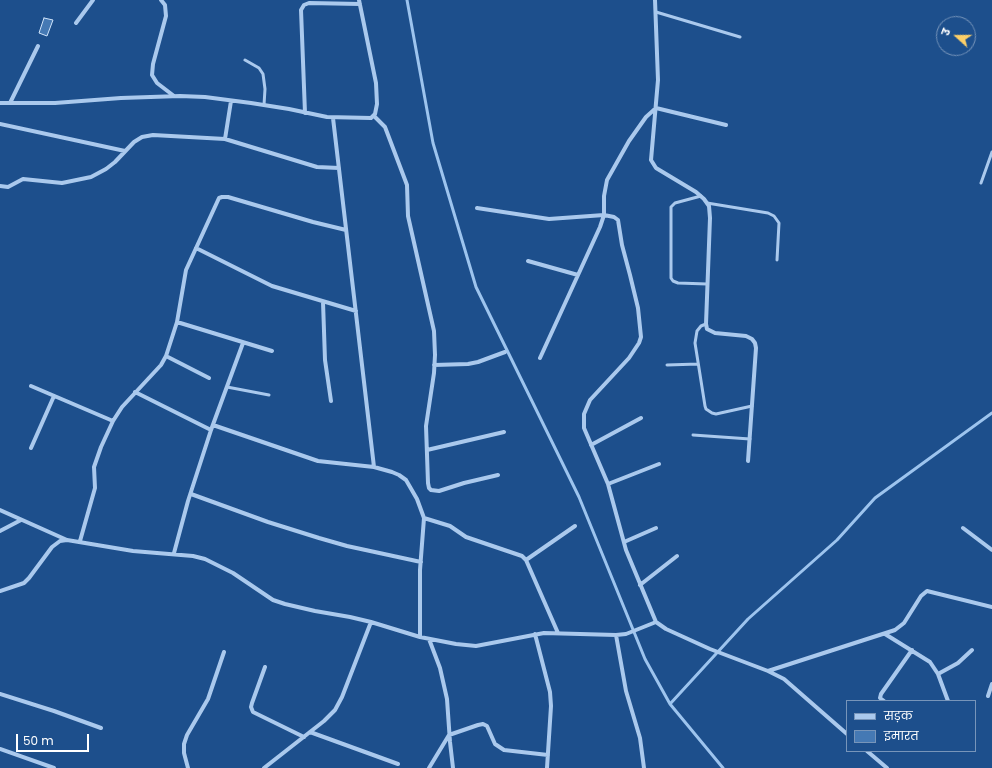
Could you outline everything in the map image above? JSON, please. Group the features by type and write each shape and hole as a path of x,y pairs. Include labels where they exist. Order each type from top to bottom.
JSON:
{"street":[{"path":"76,23 93,0"},
{"path":"161,0 165,5 166,16 153,64 152,75 158,83 174,96"},
{"path":"655,0 658,80 650,157 652,163 659,170 701,196 707,203 710,218 707,284 707,329 710,331 746,336 752,339 755,343 756,348 748,461"},
{"path":"306,113 301,10 304,5 309,3 359,2 376,83 378,104 374,116"},
{"path":"10,103 38,46"},
{"path":"0,110 1,104 10,103 55,103 174,96 205,97 264,105 333,118 366,119 374,116"},
{"path":"226,139 231,101"},
{"path":"656,108 726,125"},
{"path":"540,358 600,226 604,214 604,196 607,180 629,141 646,117 656,108"},
{"path":"374,116 385,127 407,185 408,216 434,331 434,365 426,426 428,483 432,490 439,491 498,475"},
{"path":"333,118 374,467"},
{"path":"0,124 125,151"},
{"path":"0,186 8,187 23,179 62,183 91,177 115,162 134,142 142,137 153,135 226,139 317,167 339,168"},
{"path":"80,541 95,488 94,472 96,460 113,421 122,407 161,365 166,356 177,322 184,277 218,200 222,197 228,197 346,230"},
{"path":"477,208 549,219 604,214 614,217 619,222 622,245 638,308 639,343 629,358 593,396 584,414 584,428 608,484 624,542 656,622 666,630 768,671 784,679 846,733"},
{"path":"196,248 272,286 356,311"},
{"path":"528,261 578,275"},
{"path":"323,302 325,360 331,401"},
{"path":"177,322 272,351"},
{"path":"174,553 211,430 243,343"},
{"path":"434,365 478,362 505,352"},
{"path":"166,356 209,378"},
{"path":"31,386 113,421"},
{"path":"135,392 211,430"},
{"path":"31,448 54,396"},
{"path":"591,445 640,418"},
{"path":"213,425 318,461 374,467 392,472 406,480 417,499 424,518 419,599 420,638"},
{"path":"427,450 504,432"},
{"path":"608,484 659,464"},
{"path":"191,494 268,522 319,538 421,562"},
{"path":"0,510 67,540"},
{"path":"424,518 443,524 466,537 519,555 526,560 558,633"},
{"path":"0,531 21,520"},
{"path":"526,560 575,526"},
{"path":"624,542 656,528"},
{"path":"963,528 992,550"},
{"path":"0,591 24,583 52,547 60,541 67,540 133,551 174,553 193,556 233,573 273,600 285,604 371,622 420,638 456,644 476,646 535,634 626,634 656,622"},
{"path":"640,585 677,556"},
{"path":"768,671 895,630 904,623 921,596 927,591 992,607"},
{"path":"264,768 304,737 335,710 342,697 371,622"},
{"path":"535,634 550,692 547,768"},
{"path":"886,634 930,662 938,674 948,700"},
{"path":"616,635 626,691 640,738 644,768"},
{"path":"429,639 440,668 447,699 453,768"},
{"path":"883,700 880,698 881,694 912,650"},
{"path":"938,674 958,663 972,650"},
{"path":"188,768 184,753 184,744 187,735 208,699 224,652"},
{"path":"265,667 252,703 251,707 253,712 304,737"},
{"path":"988,696 992,684"},
{"path":"0,694 101,728"},
{"path":"429,768 449,735 483,724 487,726 495,744 504,750 548,755"},
{"path":"310,732 398,764"},
{"path":"0,749 54,768"},
{"path":"868,752 887,768"}],"lane":[{"path":"656,12 740,38"},
{"path":"245,60 259,68 263,74 265,89 264,105"},
{"path":"981,183 992,152"},
{"path":"701,196 675,203 671,208 671,278 673,281 678,283 707,284"},
{"path":"707,203 768,213 774,216 779,223 777,260"},
{"path":"706,324 700,326 696,333 695,343 705,406 708,412 716,414 752,406"},
{"path":"667,366 698,364"},
{"path":"226,387 269,395"},
{"path":"693,435 750,439"}],"building":[{"path":"44,18 53,20 47,36 39,33"}],"waterway":[{"path":"407,0 433,143 476,287 579,497 645,659 670,704 723,768"},
{"path":"670,704 748,619 837,540 875,498 992,413"}]}
